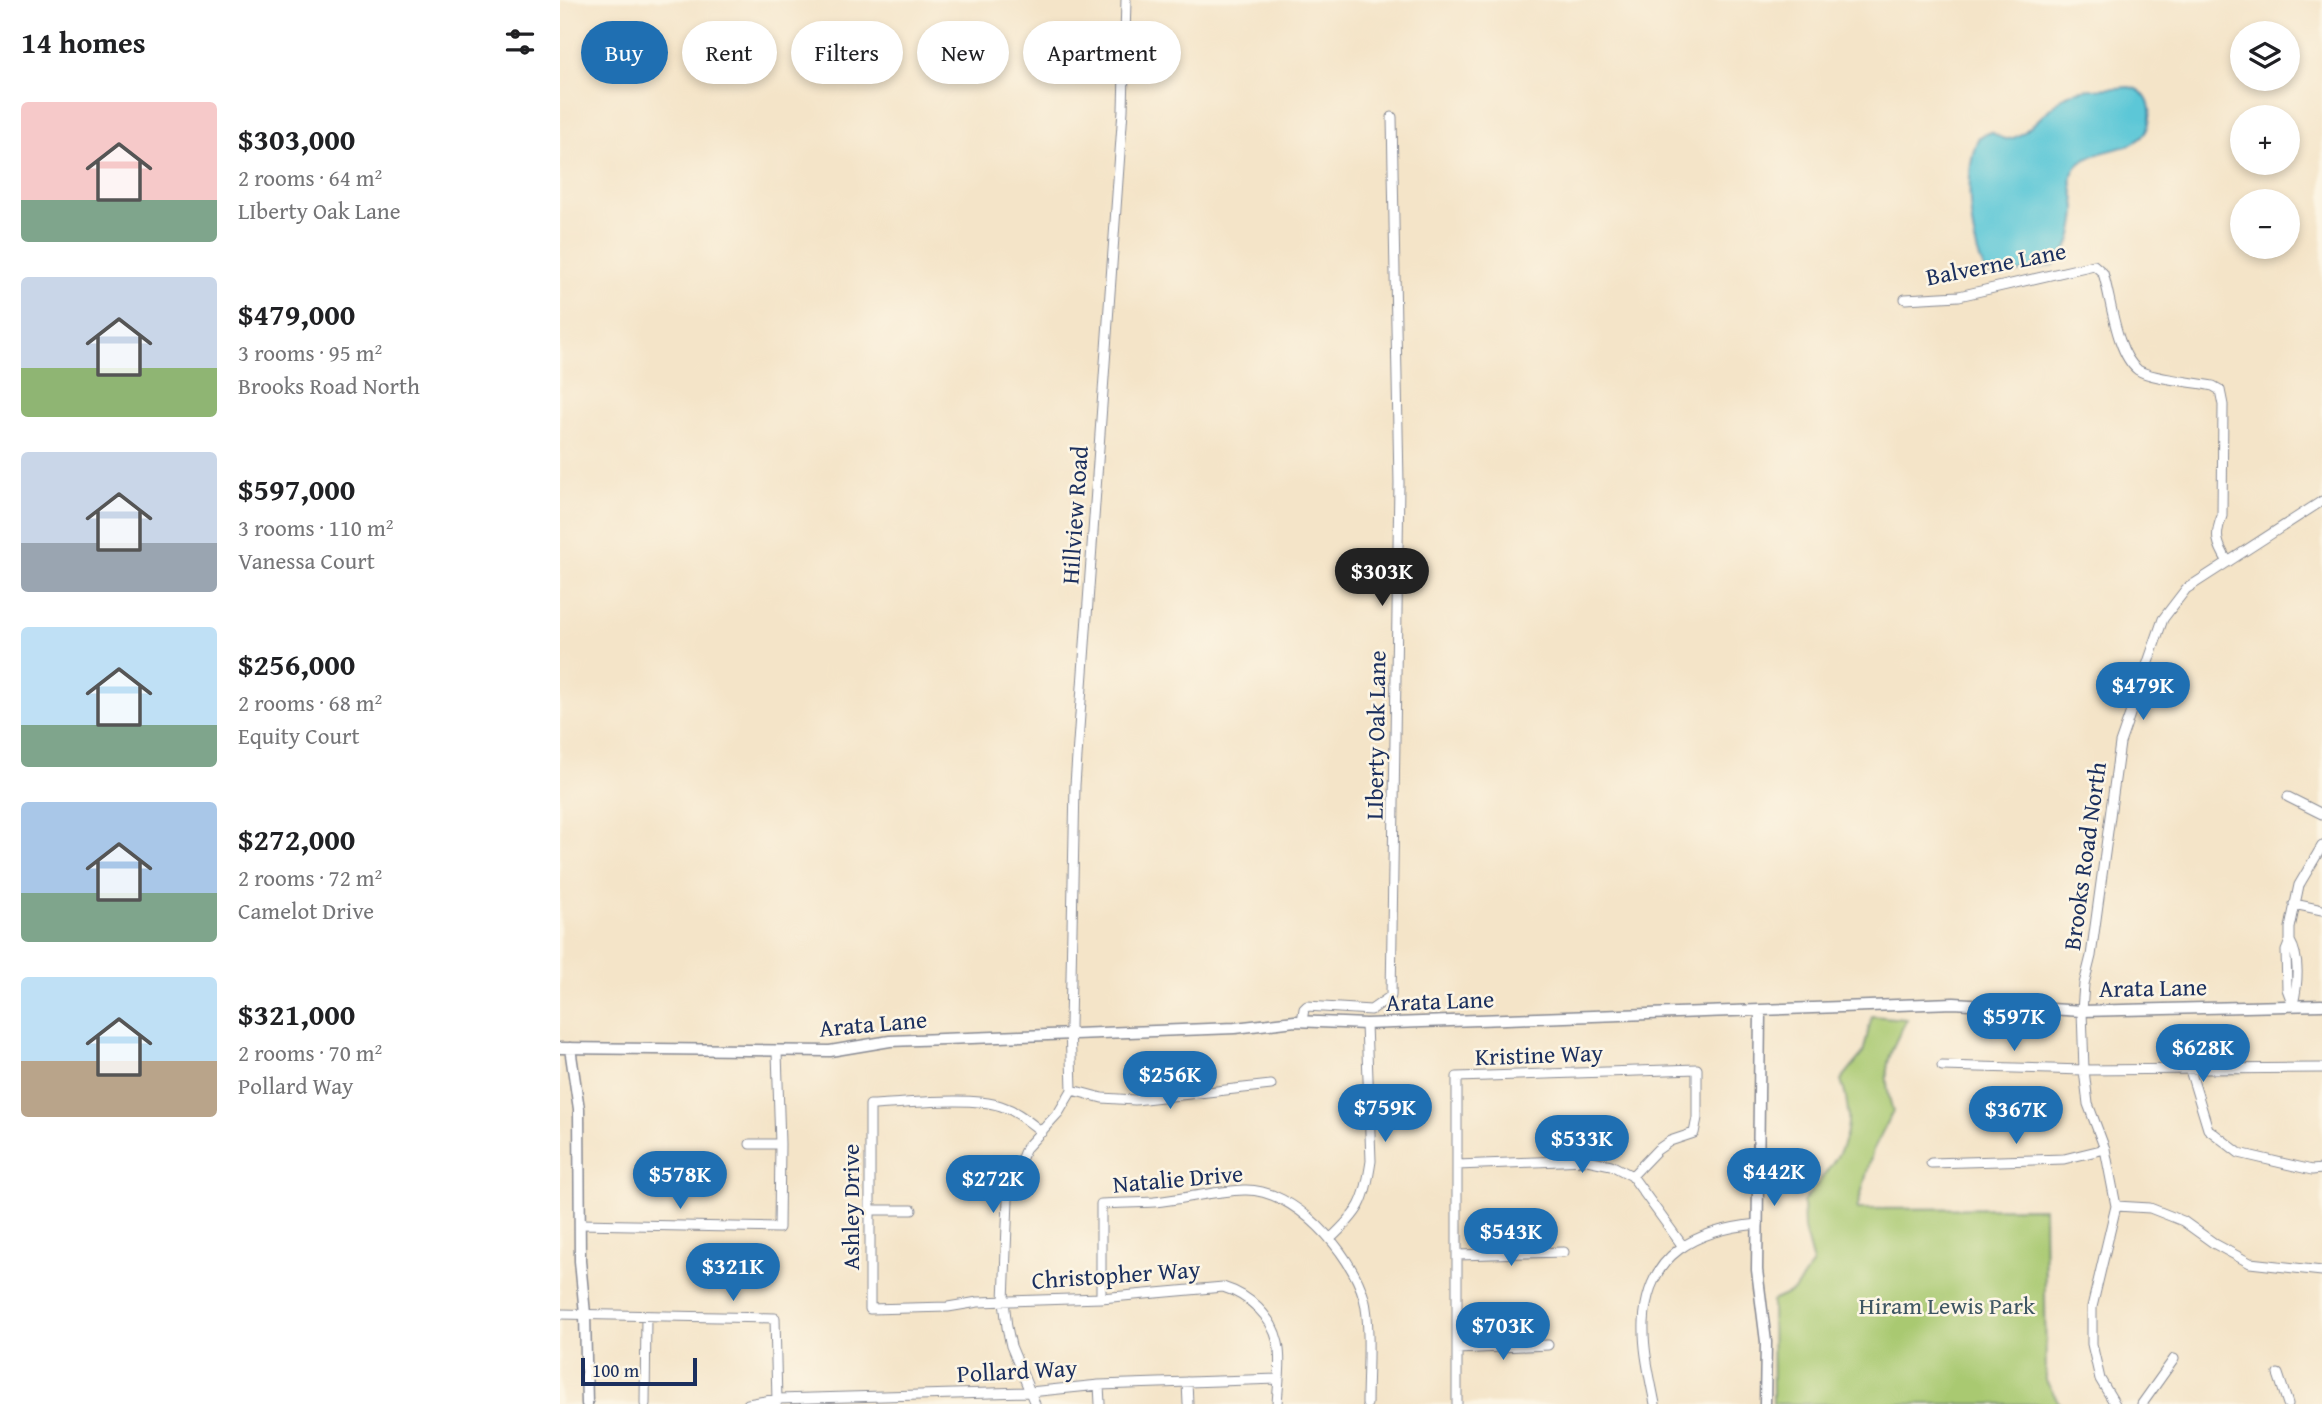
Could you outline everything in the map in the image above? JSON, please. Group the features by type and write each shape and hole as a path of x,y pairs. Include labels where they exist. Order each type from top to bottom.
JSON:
{"street":[{"name":"Hillview Road","path":"1072,1090 1070,1034 1075,785 1123,110 1126,0"},
{"name":"LIberty Oak Lane","path":"1302,1021 1307,1006 1371,1010 1391,996 1399,483 1392,117"},
{"name":"Balverne Lane","path":"1905,299 1959,296 2094,265 2103,273 2123,352 2137,369 2152,375 2213,386 2220,390 2223,405 2223,494 2216,544 2228,562"},
{"name":"Brooks Road North","path":"2116,1206 2105,1149 2088,1104 2082,1010 2120,743 2163,619 2186,589 2322,501"},
{"path":"2288,797 2322,814"},
{"path":"2293,1005 2287,989 2286,951 2290,941 2294,904 2299,885 2322,846"},
{"path":"2294,904 2322,910"},
{"name":"Arata Lane","path":"565,1048 830,1051 890,1041 1235,1028 1302,1021 1366,1024 1954,1003 2082,1010 2322,1005"},
{"path":"1760,1012 1757,1270 1766,1342 1765,1404"},
{"path":"1330,1239 1362,1204 1371,1161 1366,1024"},
{"path":"565,1048 579,1109 580,1262 585,1314 587,1404"},
{"path":"580,1224 779,1228 777,1052"},
{"path":"1942,1066 2084,1070 2322,1068"},
{"name":"Kristine Way","path":"1457,1404 1457,1077 1697,1069 1697,1118 1694,1133 1670,1141 1657,1150 1632,1176"},
{"path":"2190,1070 2208,1129 2239,1153 2312,1170 2322,1169"},
{"path":"1035,1404 1011,1346 1004,1301 1008,1200 1012,1182 1026,1148 1059,1112 1072,1090 1102,1098 1135,1100 1271,1084"},
{"name":"Ashley Drive","path":"870,1309 870,1105 973,1102 1000,1105 1018,1114 1042,1132"},
{"path":"750,1144 780,1144"},
{"path":"1931,1163 2064,1159 2105,1149"},
{"path":"1457,1165 1587,1160 1611,1165 1632,1176 1682,1245"},
{"name":"Natalie Drive","path":"1101,1298 1101,1204 1153,1202 1245,1190 1282,1198 1300,1209 1330,1239 1357,1279 1365,1299 1367,1404"},
{"path":"2115,1404 2100,1379 2092,1344 2091,1307 2116,1206 2150,1208 2183,1220 2215,1244 2250,1263 2322,1271"},
{"path":"871,1210 912,1210"},
{"path":"1655,1404 1645,1353 1644,1322 1650,1290 1662,1265 1682,1245 1731,1227 1758,1224"},
{"path":"1458,1255 1564,1252"},
{"name":"Christopher Way","path":"870,1309 1101,1298 1223,1287 1238,1292 1256,1305 1269,1322 1278,1344 1277,1404"},
{"path":"560,1314 775,1318 777,1402"},
{"path":"645,1404 646,1317"},
{"path":"1457,1349 1548,1345"},
{"path":"2142,1404 2174,1359"},
{"path":"2278,1374 2288,1404"},
{"name":"Pollard Way","path":"748,1404 1030,1392 1099,1385 1278,1379"},
{"path":"1187,1382 1188,1404"},
{"path":"1099,1385 1100,1404"}],"green space":[{"name":"Hiram Lewis Park","path":"1872,1016 1907,1019 1888,1064 1887,1085 1893,1111 1873,1150 1857,1209 2044,1208 2046,1381 2060,1404 1773,1404 1772,1301 1794,1291 1813,1263 1804,1229 1803,1202 1826,1173 1842,1146 1848,1117 1847,1100 1841,1080 1863,1053"}],"water":[{"path":"2129,87 2141,92 2150,108 2146,131 2139,140 2092,156 2074,170 2072,180 2076,212 2071,240 2054,265 2000,276 1986,273 1975,243 1970,205 1971,167 1979,137 1991,132 2004,139 2014,138 2065,96 2079,90"}]}
